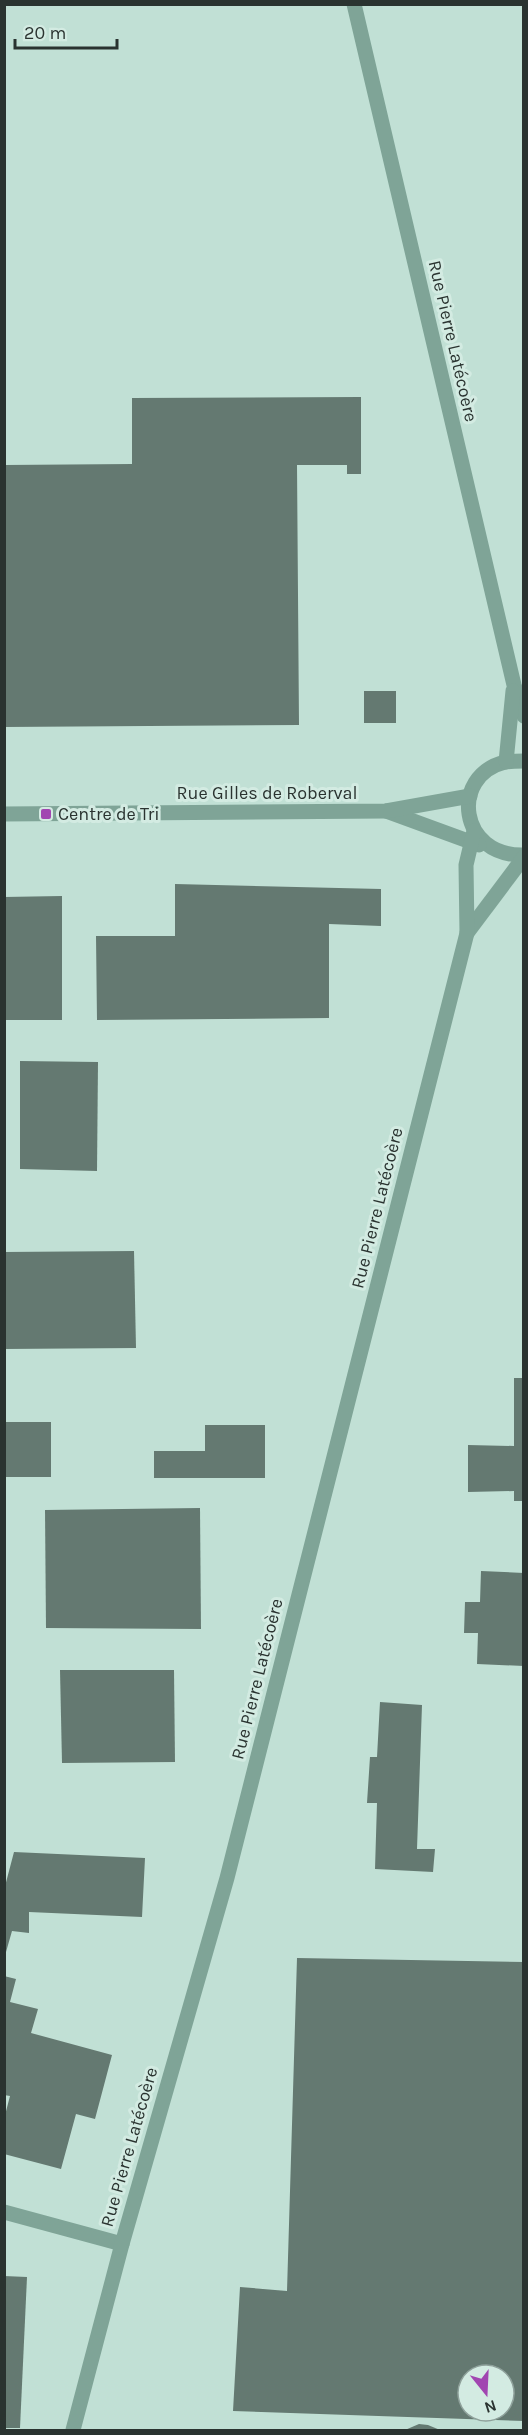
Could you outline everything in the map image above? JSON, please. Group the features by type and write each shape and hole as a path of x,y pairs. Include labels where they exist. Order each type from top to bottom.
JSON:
{"street":[{"name":"Rue Pierre Latécoère","path":"354,4 513,685 524,716"},
{"name":"Rue Pierre Latécoère","path":"506,762 513,685"},
{"path":"470,796 477,780 490,768 506,762 524,761"},
{"name":"Rue Pierre Latécoère","path":"73,2430 122,2244 227,1878 467,933 465,865 472,837 468,814 470,796"},
{"name":"Rue Gilles de Roberval","path":"4,814 386,811 470,796"},
{"name":"Rue Gilles de Roberval","path":"386,811 472,837 494,850 509,855 524,856"},
{"name":"Rue Pierre Latécoère","path":"467,933 524,856"},
{"path":"4,2212 122,2244"}],"shaded area":[{"path":"5,5 523,5 523,2430 5,2430"}],"building":[{"path":"361,397 361,474 347,474 347,465 297,465 299,725 4,727 4,465 132,464 132,398"},
{"path":"364,691 396,691 396,723 364,723"},
{"path":"175,884 381,889 381,926 329,924 329,1018 97,1020 96,936 175,936"},
{"path":"62,896 62,1020 4,1020 4,897"},
{"path":"20,1061 98,1062 97,1171 20,1169"},
{"path":"134,1251 136,1348 4,1349 4,1252"},
{"path":"514,1378 524,1378 524,1501 514,1501 514,1491 468,1492 468,1445 514,1446"},
{"path":"4,1422 51,1422 51,1477 4,1477"},
{"path":"205,1425 265,1425 265,1478 154,1478 154,1451 205,1451"},
{"path":"200,1508 201,1629 46,1628 45,1510"},
{"path":"481,1571 524,1573 524,1666 477,1664 478,1633 464,1633 465,1602 480,1602"},
{"path":"60,1670 174,1670 175,1762 62,1763"},
{"path":"380,1702 422,1705 417,1849 435,1849 433,1872 375,1869 377,1803 367,1803 370,1757 377,1757"},
{"path":"14,1852 145,1858 142,1917 29,1912 29,1933 12,1931 4,1959 4,1890"},
{"path":"297,1958 524,1962 524,2421 516,2421 516,2363 456,2363 456,2419 233,2411 240,2287 287,2291"},
{"path":"4,1976 16,1979 10,2002 38,2009 31,2033 112,2055 95,2119 76,2114 61,2169 4,2154 4,2119 10,2096 4,2095"},
{"path":"4,2276 27,2277 20,2428 4,2428"},
{"path":"419,2424 428,2425 440,2430 405,2430"}],"place":[{"name":"Centre de Tri","path":"46,814"}]}
